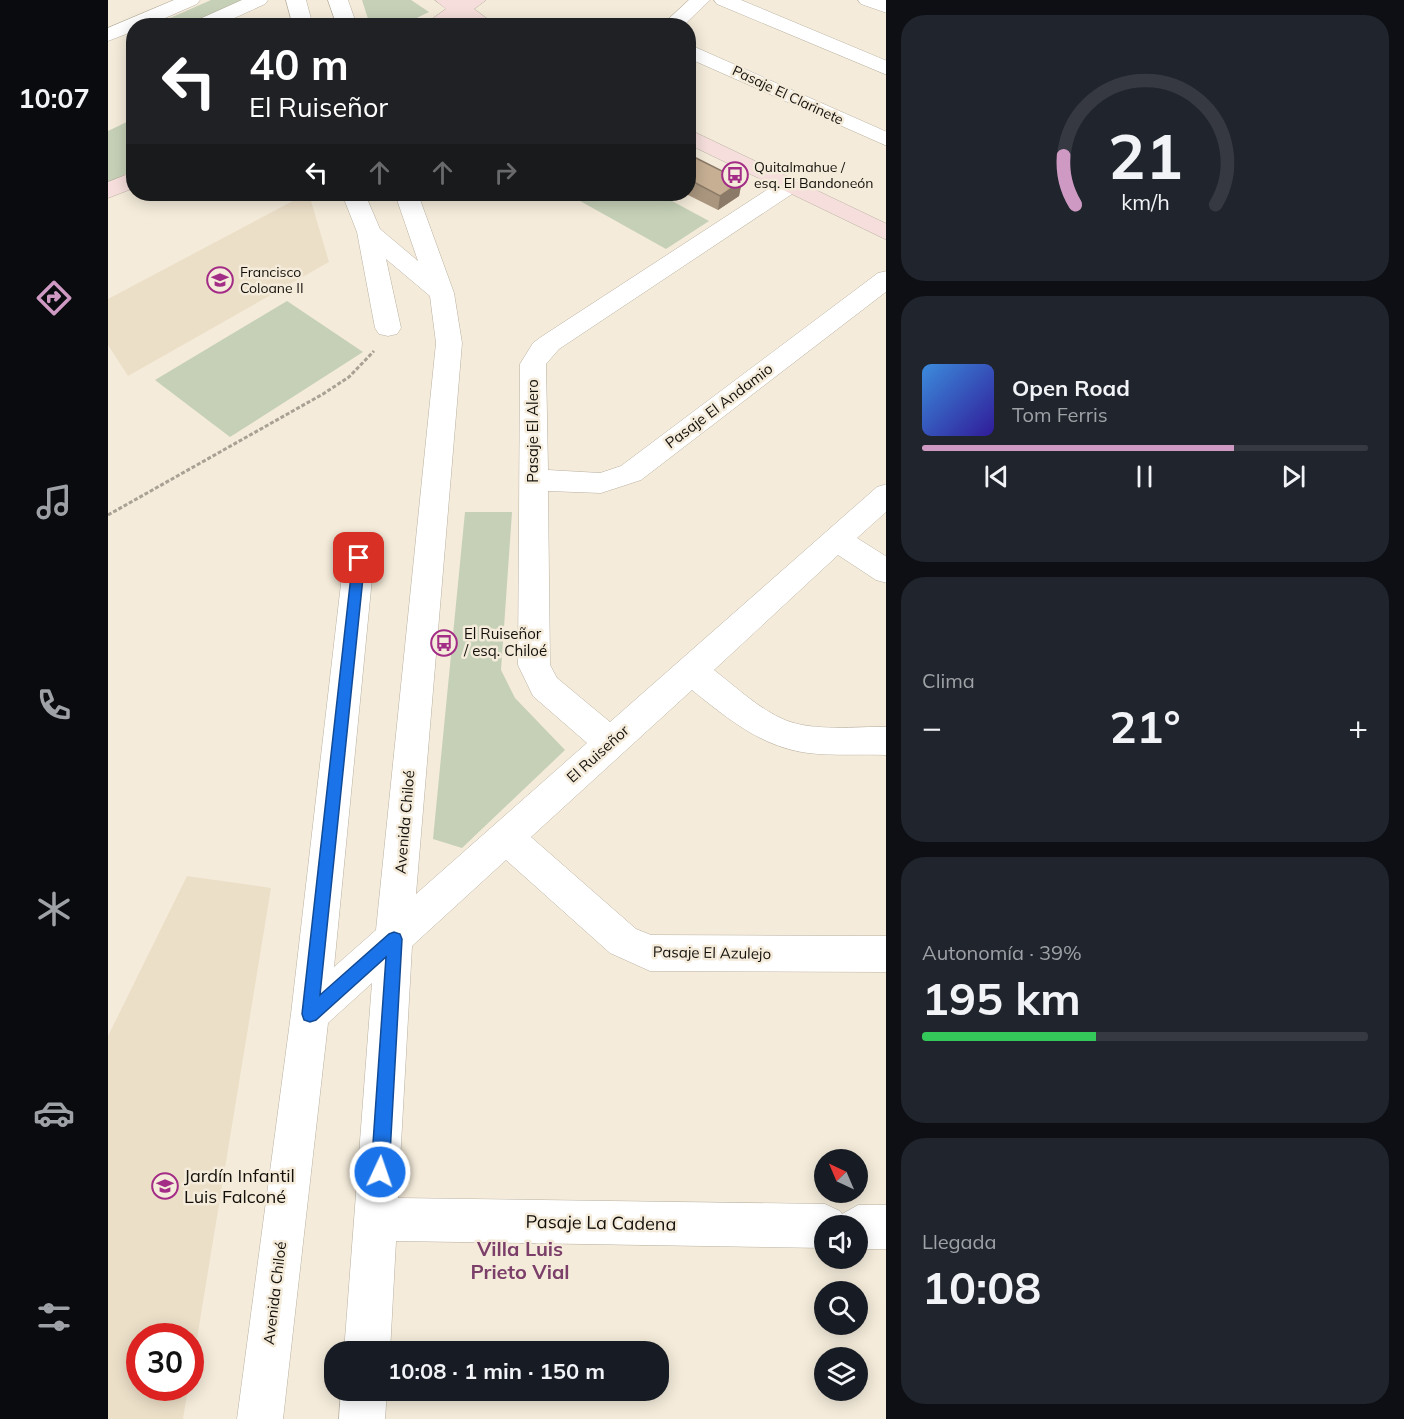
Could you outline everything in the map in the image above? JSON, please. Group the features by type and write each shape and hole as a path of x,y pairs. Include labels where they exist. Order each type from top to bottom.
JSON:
{"street":[{"path":"151,18 190,0"},
{"path":"219,18 258,0"},
{"path":"296,0 301,18"},
{"path":"338,0 344,18"},
{"path":"679,18 700,0"},
{"path":"724,0 886,69"},
{"path":"868,0 886,8"},
{"path":"442,18 461,3 478,18"},
{"path":"108,35 126,29"},
{"name":"Pasaje El Clarinete","path":"696,54 886,140"},
{"path":"696,139 886,233"},
{"path":"108,191 126,183"},
{"name":"Pasaje El Alero","path":"611,743 545,687 534,665 533,364 542,349 790,185"},
{"path":"357,201 369,232 388,328"},
{"name":"Avenida Chiloé","path":"368,1341 394,939 448,357 448,326 442,293 409,201"},
{"path":"369,232 442,293"},
{"name":"Pasaje El Andamio","path":"533,480 601,483 631,473 886,278"},
{"name":"El Ruiseñor","path":"310,1014 886,494"},
{"path":"836,539 886,572"},
{"name":"Avenida Chiloé","path":"260,1419 310,1014 359,558"},
{"path":"691,671 764,724 783,733 797,737 886,741"},
{"name":"Pasaje El Azulejo","path":"507,838 623,941 650,953 886,954"},
{"name":"Pasaje La Cadena","path":"377,1219 814,1227"},
{"path":"868,1227 886,1227"},
{"path":"362,1419 363,1401"}],"path":[{"path":"108,516 286,417 349,377 374,350 388,328"}],"shaded area":[{"name":"Francisco Coloane II","path":"293,201 311,201 329,262 128,376 108,345 108,299"},
{"name":"Jardín Infantil Luis Falconé","path":"187,876 271,888 200,1323 126,1323 126,1401 186,1401 183,1419 108,1419 108,1036"}],"green space":[{"path":"211,0 248,0 205,18 170,18"},
{"path":"362,0 411,0 429,12 417,18 368,18"},
{"path":"126,122 126,174 108,183 108,131"},
{"path":"580,201 672,201 709,221 666,249"},
{"path":"287,301 363,352 230,437 155,380"},
{"path":"465,512 512,512 501,670 515,698 565,750 462,848 433,839"}],"building":[{"path":"696,158 742,181 720,196 696,183"}],"place":[{"name":"Quitalmahue / esq. El Bandoneón","path":"735,175"},
{"name":"Francisco Coloane II","path":"220,280"},
{"name":"El Ruiseñor / esq. Chiloé","path":"444,643"},
{"name":"Jardín Infantil Luis Falconé","path":"165,1186"}],"district":[{"name":"Villa Luis Prieto Vial","path":"520,1260"}],"route":[{"path":"359,558 310,1014 394,939 380,1172"}]}
